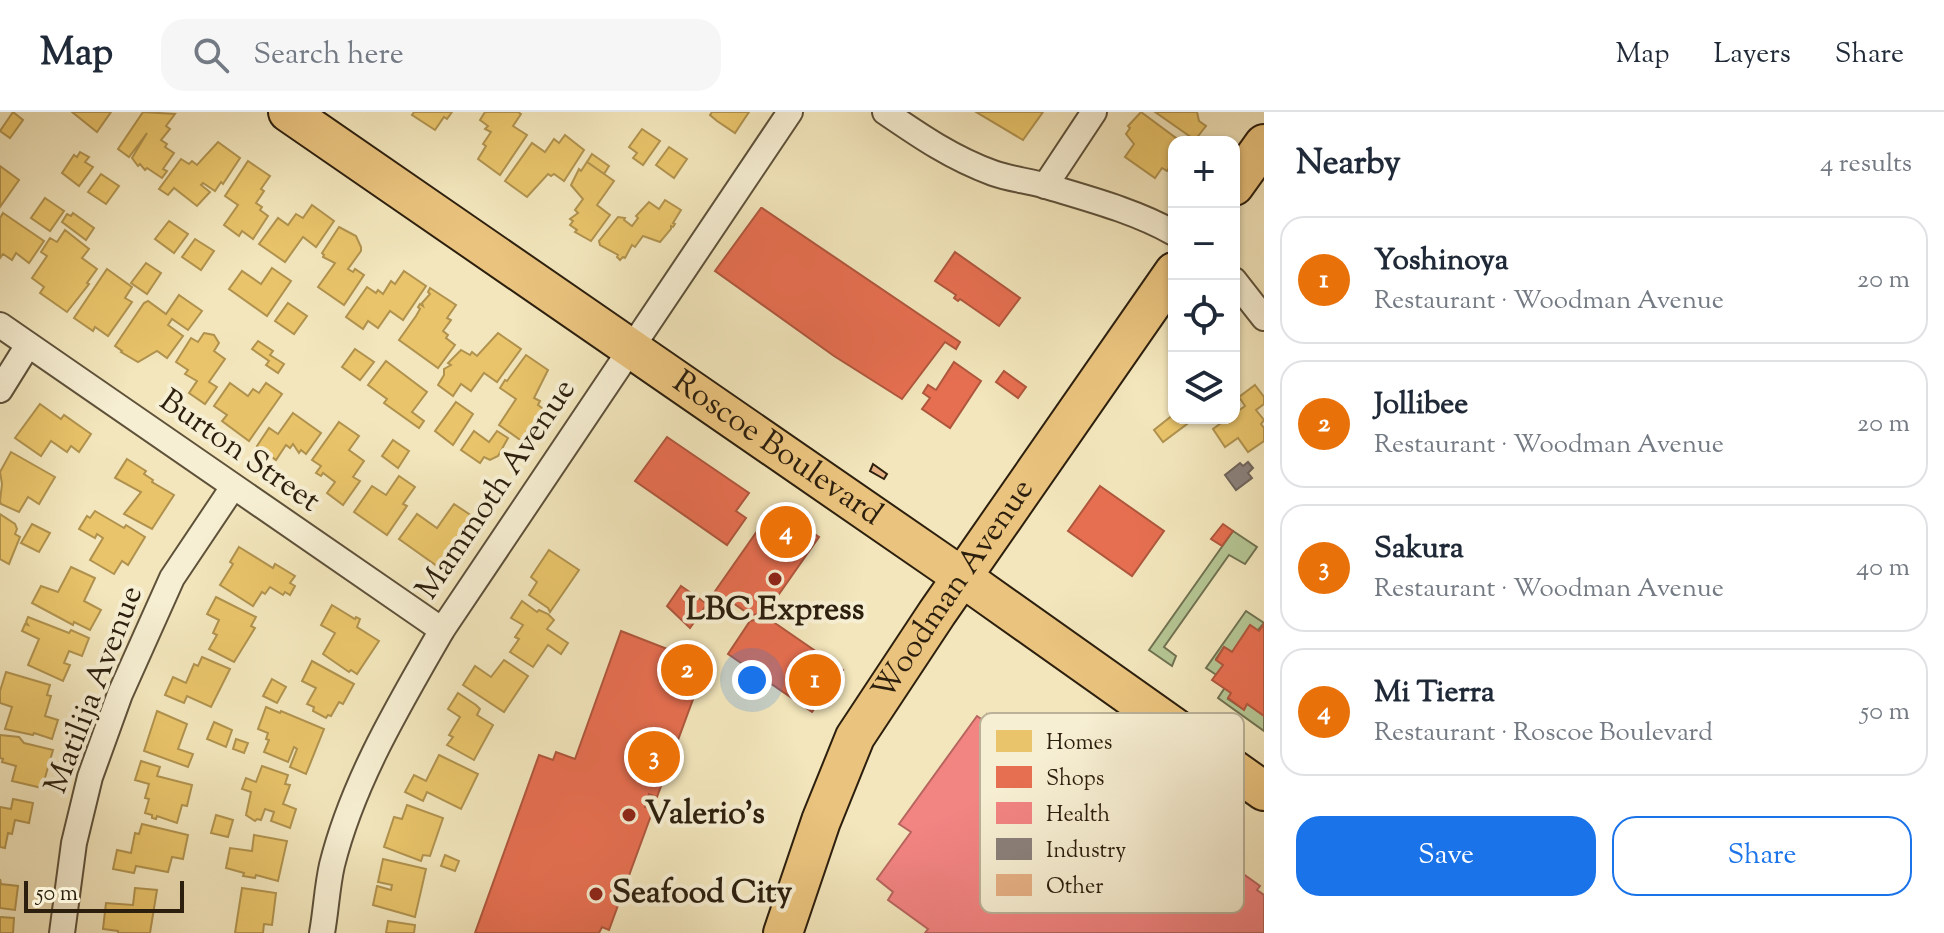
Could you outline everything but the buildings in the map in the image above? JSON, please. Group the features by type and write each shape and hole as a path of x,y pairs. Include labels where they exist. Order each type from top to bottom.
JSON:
{"main road":[{"name":"Roscoe Boulevard","path":"288,112 1154,713"},
{"path":"1240,178 1264,144"},
{"name":"Woodman Avenue","path":"783,933 821,821 855,737 1168,280"},
{"name":"Roscoe Boulevard","path":"1244,777 1264,791"}],"street":[{"name":"Mammoth Avenue","path":"322,933 332,866 357,791 392,716 442,630 790,112"},
{"path":"885,112 939,150 965,162 1149,219 1168,230"},
{"path":"1045,186 1094,112"},
{"path":"1240,288 1264,318"},
{"name":"Burton Street","path":"0,325 442,630"},
{"path":"0,390 28,345"},
{"name":"Matilija Avenue","path":"62,933 74,843 90,777 120,694 172,578 233,487"}],"green space":[{"path":"1233,531 1257,547 1245,564 1229,555 1164,647 1176,656 1172,666 1149,650"},
{"path":"1246,611 1264,623 1237,655 1224,647 1216,659 1228,668 1221,678 1206,668"},
{"path":"1228,683 1235,688 1228,699 1243,709 1251,699 1264,708 1264,731 1244,717 1244,713 1239,713 1218,698"}],"place":[{"name":"Mi Tierra","path":"786,532"},
{"name":"LBC Express","path":"775,579"},
{"name":"Jollibee","path":"687,670"},
{"name":"Yoshinoya","path":"815,680"},
{"name":"Sakura","path":"654,757"},
{"name":"Valerio's","path":"629,815"},
{"name":"Seafood City","path":"596,894"}]}
